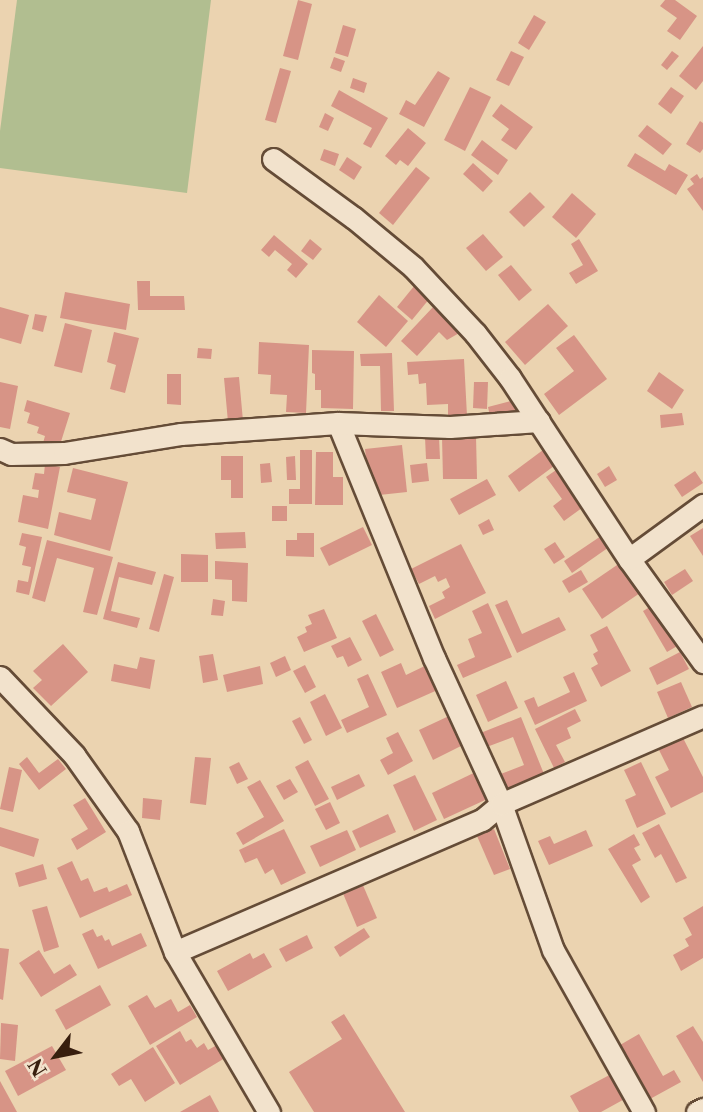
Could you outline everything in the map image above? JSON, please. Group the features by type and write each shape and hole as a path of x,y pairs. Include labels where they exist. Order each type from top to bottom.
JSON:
{"street":[{"path":"273,159 354,218 413,267 475,333 540,421 629,559 703,662"},
{"path":"0,449 11,454 64,453 181,433 338,423 450,427 540,421"},
{"path":"338,423 434,658 501,804 553,950 644,1112"},
{"path":"629,559 703,505"},
{"path":"0,677 74,755 128,831 175,952 269,1112"},
{"path":"175,952 482,820 501,804 703,716"},
{"path":"697,1112 703,1109"}],"green space":[{"path":"17,0 211,0 187,193 0,168 0,131"}],"building":[{"path":"298,0 312,4 298,60 283,56"},
{"path":"665,0 675,0 697,16 680,40 667,31 677,18 660,6"},
{"path":"534,15 546,22 529,50 518,43"},
{"path":"343,25 356,29 348,57 335,53"},
{"path":"703,46 703,81 696,90 679,76"},
{"path":"511,51 524,57 509,86 496,80"},
{"path":"672,51 679,56 667,70 661,65"},
{"path":"334,57 345,61 341,72 330,68"},
{"path":"280,68 291,71 276,123 265,120"},
{"path":"438,71 450,78 424,127 399,114 406,100 415,105"},
{"path":"353,78 367,83 364,93 350,88"},
{"path":"470,87 491,97 465,151 444,140"},
{"path":"671,87 684,96 671,114 658,104"},
{"path":"339,90 388,118 371,148 363,144 372,128 331,106"},
{"path":"501,104 533,127 516,150 501,140 509,129 492,116"},
{"path":"325,113 334,118 328,131 319,127"},
{"path":"700,121 703,123 703,149 700,153 686,144"},
{"path":"647,125 672,144 663,155 638,136"},
{"path":"408,128 426,143 408,166 400,160 396,165 385,156"},
{"path":"482,140 508,160 498,175 471,155"},
{"path":"324,149 339,154 335,166 320,160"},
{"path":"635,153 665,171 669,164 688,175 676,195 627,166"},
{"path":"347,157 362,167 354,180 339,170"},
{"path":"473,163 493,181 483,192 463,174"},
{"path":"416,167 430,178 393,225 379,213"},
{"path":"697,174 700,179 703,177 703,211 687,189 694,184 690,179"},
{"path":"530,192 545,207 524,227 509,212"},
{"path":"572,193 596,214 576,238 552,217"},
{"path":"483,234 503,257 486,271 466,248"},
{"path":"274,235 308,264 296,278 287,270 292,264 275,250 269,257 261,250"},
{"path":"310,239 322,249 313,260 301,251"},
{"path":"579,239 598,271 576,284 569,273 583,265 571,244"},
{"path":"511,265 532,290 519,301 498,275"},
{"path":"137,281 150,281 150,296 184,296 185,310 138,310"},
{"path":"415,285 430,298 412,320 397,307"},
{"path":"65,292 130,304 126,330 60,318"},
{"path":"379,295 408,321 386,347 357,322"},
{"path":"548,304 568,326 525,365 505,342"},
{"path":"434,306 461,332 447,340 439,332 417,356 401,341"},
{"path":"0,307 29,315 21,344 0,338"},
{"path":"35,314 47,316 43,332 32,329"},
{"path":"65,323 92,330 82,373 54,366"},
{"path":"114,332 139,338 125,393 110,389 116,365 107,362"},
{"path":"574,335 607,379 559,415 544,394 574,371 556,348"},
{"path":"259,342 309,345 306,413 286,412 287,395 270,394 271,375 258,374"},
{"path":"198,348 212,349 211,359 197,358"},
{"path":"312,350 354,351 353,409 321,408 321,390 315,390 315,374 312,373"},
{"path":"392,353 394,411 381,411 380,366 361,366 360,354"},
{"path":"464,359 467,416 448,417 448,404 427,405 426,383 419,384 418,374 408,375 407,362"},
{"path":"659,372 684,390 672,409 647,391"},
{"path":"167,374 181,374 181,405 167,404"},
{"path":"239,377 243,421 228,422 224,378"},
{"path":"0,382 18,386 10,429 0,427"},
{"path":"474,382 488,382 487,409 473,408"},
{"path":"519,399 523,413 491,421 488,407"},
{"path":"27,400 70,413 59,448 43,443 45,436 37,433 39,427 27,423 30,413 24,411"},
{"path":"682,413 684,425 661,428 660,415"},
{"path":"476,436 477,479 443,479 442,437"},
{"path":"425,437 439,437 440,459 426,459"},
{"path":"402,445 407,492 370,496 365,449"},
{"path":"300,450 312,450 312,504 289,504 289,489 300,489"},
{"path":"543,450 554,466 519,492 508,476"},
{"path":"316,452 333,452 333,477 343,477 343,505 315,505"},
{"path":"221,456 243,456 243,498 231,498 231,480 221,480"},
{"path":"295,456 296,480 287,480 286,457"},
{"path":"270,463 272,482 261,483 260,464"},
{"path":"427,463 429,481 412,483 410,465"},
{"path":"45,464 60,467 48,529 18,522 23,495 38,498 39,490 32,489 35,473 44,474"},
{"path":"609,466 617,480 605,487 597,474"},
{"path":"73,468 128,482 110,551 54,535 59,512 91,520 96,499 67,492"},
{"path":"559,468 586,505 564,521 553,506 562,499 546,477"},
{"path":"695,471 703,483 682,497 674,485"},
{"path":"487,479 496,495 459,515 450,499"},
{"path":"272,506 287,506 287,521 272,521"},
{"path":"489,519 494,530 483,535 478,525"},
{"path":"363,527 372,545 329,566 320,548"},
{"path":"703,528 703,556 690,536"},
{"path":"245,532 246,548 216,549 215,533"},
{"path":"22,533 42,537 29,595 16,592 18,580 28,582 31,567 22,565 26,547 19,545"},
{"path":"297,533 314,533 314,557 286,556 286,540 297,540"},
{"path":"604,534 612,545 572,573 564,561"},
{"path":"47,540 113,557 97,615 83,612 94,568 57,558 45,602 32,598"},
{"path":"555,542 565,557 554,564 544,549"},
{"path":"461,544 486,593 435,619 429,606 445,598 442,592 450,587 446,578 438,582 435,576 419,584 411,569"},
{"path":"181,554 208,555 208,582 181,582"},
{"path":"215,561 248,563 247,602 232,601 232,580 215,579"},
{"path":"118,562 156,572 152,585 119,577 111,611 140,618 137,628 103,619"},
{"path":"620,563 640,593 602,619 582,589"},
{"path":"685,569 693,581 672,595 664,582"},
{"path":"581,570 588,582 569,593 562,581"},
{"path":"164,574 174,577 159,632 149,629"},
{"path":"213,599 225,601 223,616 211,615"},
{"path":"507,600 522,634 559,617 566,630 517,653 495,605"},
{"path":"488,603 512,657 463,678 457,665 475,657 468,639 482,633 472,611"},
{"path":"655,604 679,645 667,652 643,611"},
{"path":"324,609 337,638 304,652 297,637 307,632 305,627 312,624 308,615"},
{"path":"376,614 394,650 380,657 362,621"},
{"path":"607,626 631,671 601,687 591,668 598,664 593,654 598,651 590,635"},
{"path":"350,637 362,660 348,667 343,656 337,658 331,646"},
{"path":"63,644 88,672 51,706 33,688 42,680 33,671"},
{"path":"680,652 689,669 657,685 649,668"},
{"path":"213,654 218,680 203,683 199,656"},
{"path":"285,656 291,670 276,677 270,663"},
{"path":"140,657 155,660 150,689 111,681 114,664 137,669"},
{"path":"401,663 406,675 431,663 442,688 397,708 381,672"},
{"path":"305,665 316,687 305,693 293,671"},
{"path":"260,666 263,684 227,692 223,675"},
{"path":"574,672 587,701 535,725 524,701 534,697 538,707 570,692 563,677"},
{"path":"368,674 387,715 347,733 341,720 369,707 357,679"},
{"path":"506,681 518,708 488,722 476,695"},
{"path":"681,682 692,707 668,718 657,692"},
{"path":"325,694 342,728 326,736 310,702"},
{"path":"575,709 581,721 567,728 571,738 556,745 565,762 554,768 535,729"},
{"path":"449,716 463,745 433,760 419,730"},
{"path":"300,717 312,740 304,744 292,721"},
{"path":"521,717 544,774 504,790 498,775 524,765 513,737 484,748 478,734"},
{"path":"398,732 413,761 388,775 380,760 393,753 386,738"},
{"path":"682,736 703,777 703,792 671,808 655,777 669,770 658,748"},
{"path":"27,757 39,773 58,759 66,769 39,790 19,764"},
{"path":"195,757 211,758 206,805 190,803"},
{"path":"308,760 329,799 315,806 295,767"},
{"path":"239,762 248,779 237,784 229,767"},
{"path":"641,762 666,814 637,828 625,800 636,795 624,770"},
{"path":"9,767 22,770 13,812 0,809"},
{"path":"484,768 496,795 444,819 432,793"},
{"path":"359,774 365,786 337,800 331,787"},
{"path":"415,775 437,820 414,831 393,785"},
{"path":"290,779 298,792 284,800 276,786"},
{"path":"260,780 284,821 243,845 236,833 264,817 247,787"},
{"path":"85,798 106,832 77,850 71,839 88,829 73,805"},
{"path":"143,798 162,800 160,820 142,818"},
{"path":"330,802 340,823 326,830 315,809"},
{"path":"388,814 396,832 360,848 352,831"},
{"path":"659,824 687,878 676,883 661,854 655,858 642,833"},
{"path":"0,827 39,839 34,857 0,846"},
{"path":"284,829 306,873 281,885 273,869 265,874 257,858 245,863 239,850"},
{"path":"494,829 510,869 494,875 477,836"},
{"path":"347,830 356,850 320,867 310,846"},
{"path":"586,830 593,846 549,865 538,841 550,836 554,844"},
{"path":"634,834 640,845 634,848 641,860 632,865 650,897 641,903 608,849"},
{"path":"72,861 81,881 88,878 94,892 107,887 109,892 127,884 132,895 80,918 57,868"},
{"path":"43,864 47,879 19,887 15,873"},
{"path":"362,883 377,918 357,927 342,891"},
{"path":"47,906 59,947 44,952 32,910"},
{"path":"703,906 703,958 681,971 673,955 689,946 685,939 692,935 683,918"},
{"path":"364,928 370,937 340,957 334,947"},
{"path":"93,929 97,937 102,935 105,941 109,939 112,946 141,933 147,946 98,969 82,934"},
{"path":"307,935 313,948 286,962 279,949"},
{"path":"0,948 9,949 3,1000 0,999"},
{"path":"39,950 54,974 70,964 77,975 41,997 19,963"},
{"path":"250,953 253,959 264,953 272,967 228,991 217,971"},
{"path":"100,985 111,1005 66,1030 55,1010"},
{"path":"147,995 155,1008 171,999 178,1012 190,1005 197,1017 150,1045 128,1006"},
{"path":"344,1014 405,1112 314,1112 289,1072 342,1039 331,1022"},
{"path":"1,1023 18,1025 15,1061 0,1059"},
{"path":"693,1026 703,1042 703,1082 676,1036"},
{"path":"180,1031 186,1042 191,1039 197,1048 204,1043 208,1050 217,1045 225,1058 180,1085 156,1046"},
{"path":"639,1034 663,1076 674,1070 681,1082 650,1099 620,1045"},
{"path":"52,1046 66,1070 18,1096 5,1071"},
{"path":"153,1047 175,1083 145,1102 131,1079 119,1086 111,1074"},
{"path":"617,1071 630,1096 601,1112 579,1112 570,1096"},
{"path":"0,1081 17,1112 0,1112"},
{"path":"210,1095 219,1112 180,1112"}]}
